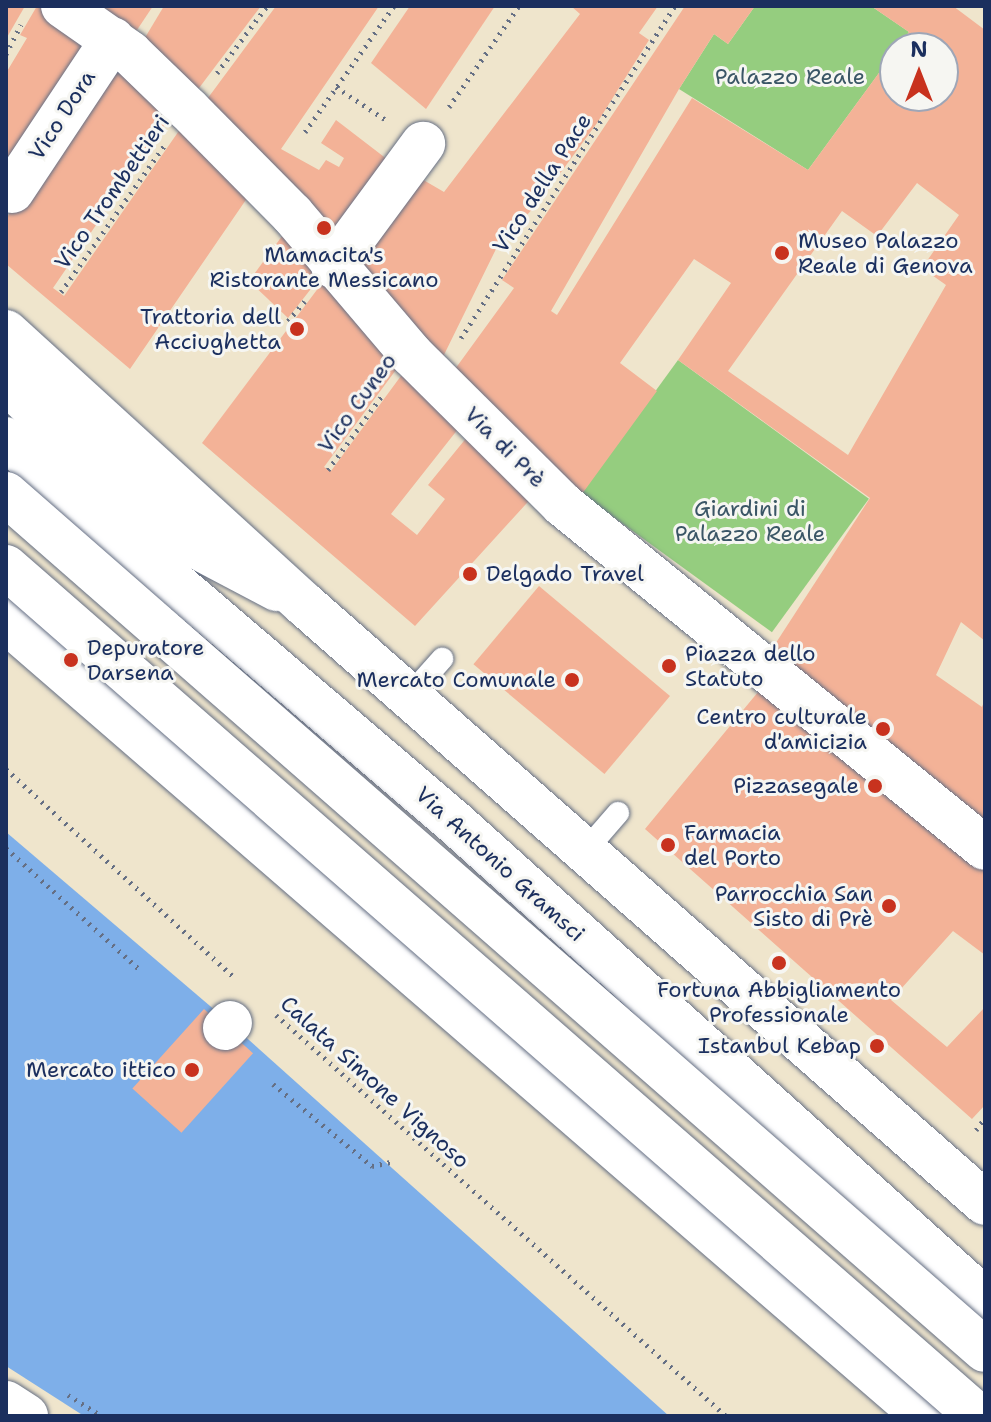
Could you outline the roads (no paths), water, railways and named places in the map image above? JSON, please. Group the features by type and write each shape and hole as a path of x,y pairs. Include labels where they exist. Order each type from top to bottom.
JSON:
{"main road":[{"name":"Via di Prè","path":"44,12 113,39 292,214 333,266 423,366 562,504 985,848"},
{"name":"Vico Dora","path":"12,191 113,39"},
{"path":"333,266 423,144"},
{"path":"6,332 304,604 985,1203"},
{"path":"6,382 165,530 304,604"},
{"name":"Via Antonio Gramsci","path":"6,439 454,822 985,1300"},
{"path":"6,494 985,1350"},
{"path":"6,567 978,1416"},
{"path":"6,621 924,1416"},
{"path":"6,1403 26,1416"}],"lane":[{"path":"409,696 442,659"},
{"path":"586,850 618,813"}],"water":[{"path":"6,832 230,1023 669,1416 84,1416 6,1366"}],"place":[{"name":"Mamacita's Ristorante Messicano","path":"324,228"},
{"name":"Museo Palazzo Reale di Genova","path":"782,253"},
{"name":"Trattoria dell Acciughetta","path":"297,329"},
{"name":"Delgado Travel","path":"470,574"},
{"name":"Depuratore Darsena","path":"71,660"},
{"name":"Piazza dello Statuto","path":"669,666"},
{"name":"Mercato Comunale","path":"572,680"},
{"name":"Centro culturale d'amicizia","path":"883,729"},
{"name":"Pizzasegale","path":"875,786"},
{"name":"Farmacia del Porto","path":"668,845"},
{"name":"Parrocchia San Sisto di Prè","path":"889,906"},
{"name":"Fortuna Abbigliamento Professionale","path":"779,963"},
{"name":"Istanbul Kebap","path":"877,1046"},
{"name":"Mercato ittico","path":"192,1070"}],"park label":[{"name":"Palazzo Reale","path":"790,77"},
{"name":"Giardini di Palazzo Reale","path":"750,520"}]}
